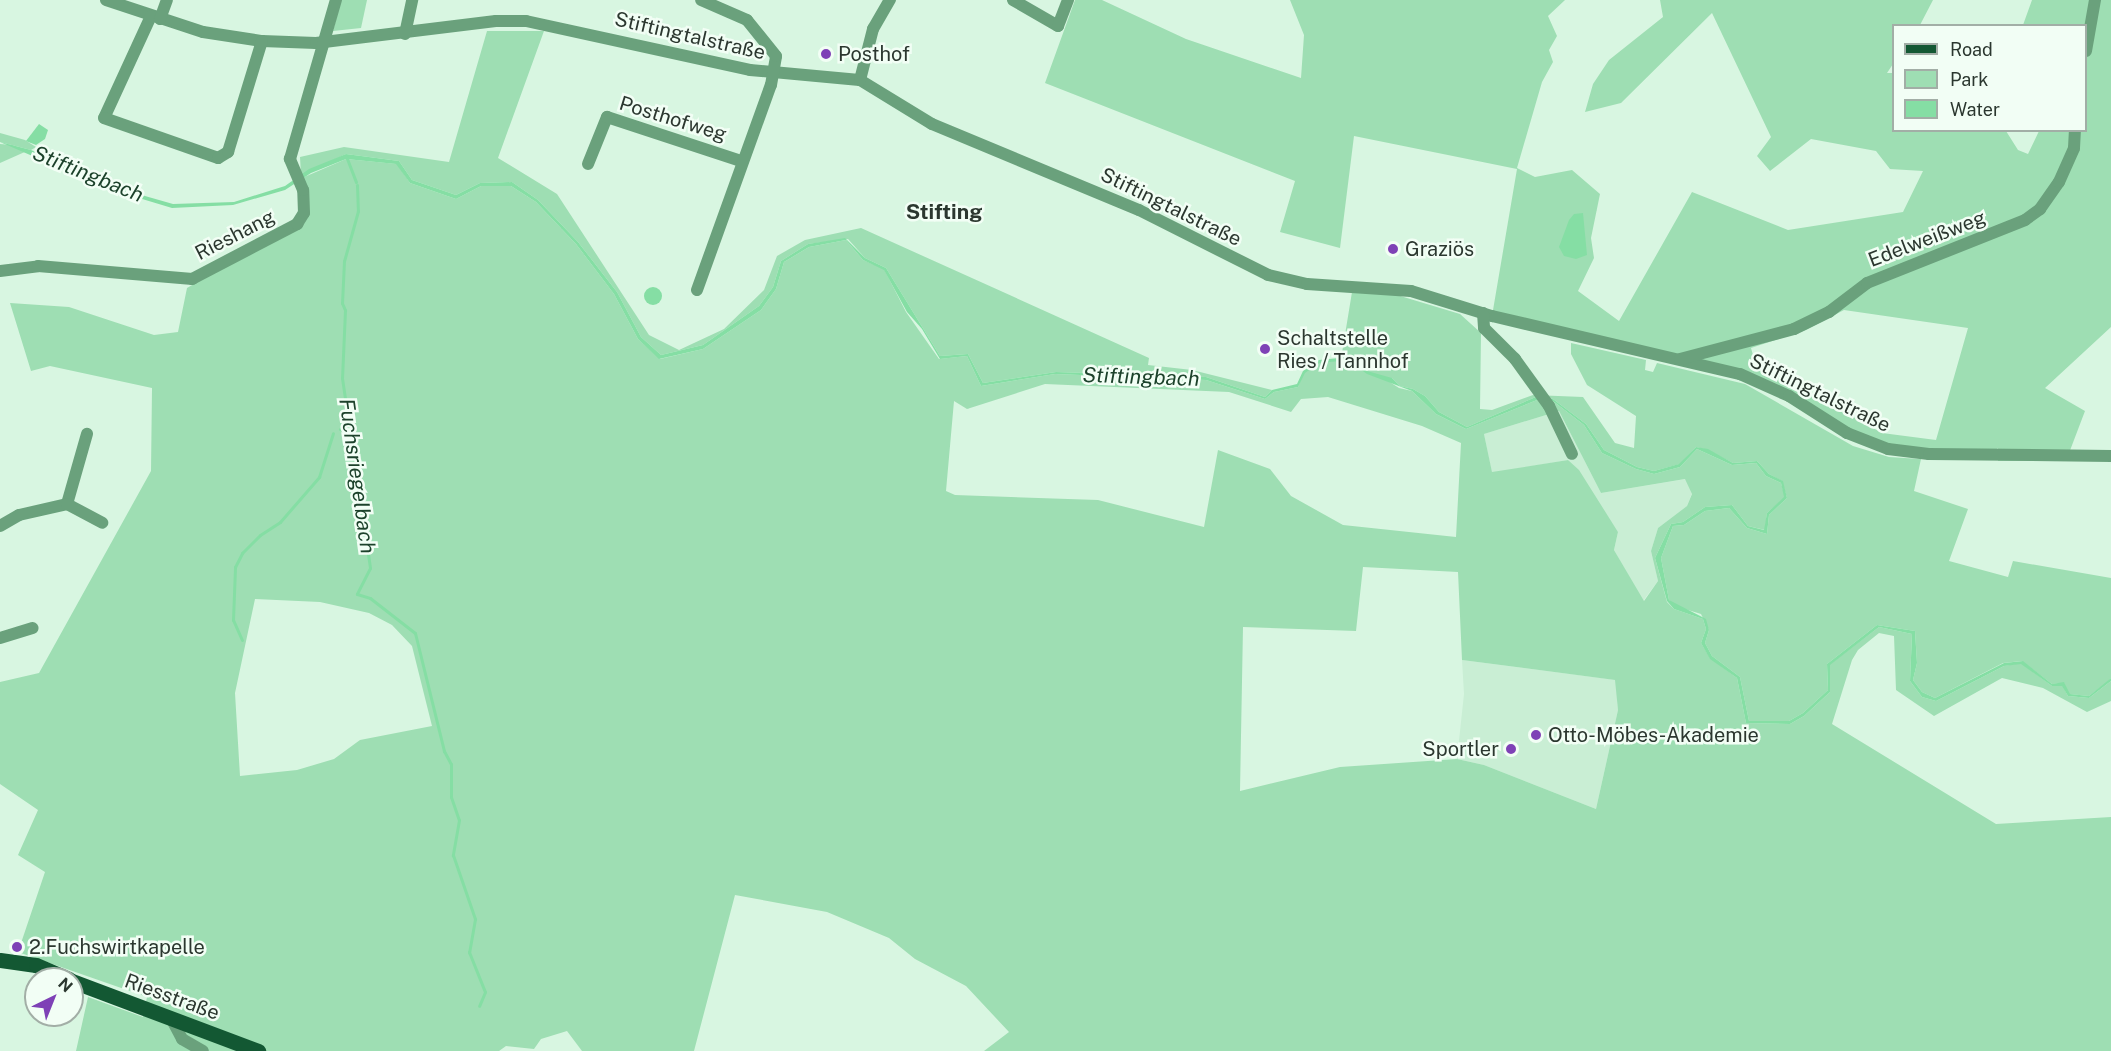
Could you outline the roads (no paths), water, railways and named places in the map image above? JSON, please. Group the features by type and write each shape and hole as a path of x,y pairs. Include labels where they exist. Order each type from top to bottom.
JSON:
{"main road":[{"name":"Riesstraße","path":"0,960 41,967"},
{"name":"Riesstraße","path":"84,985 258,1051"}],"street":[{"path":"166,0 155,17 104,118 218,158 228,152 262,41"},
{"name":"Rieshang","path":"0,271 38,266 192,279 297,224 304,213 303,190 290,159 336,0"},
{"path":"405,34 412,0"},
{"path":"701,0 747,20 761,33 776,56 775,75"},
{"path":"860,80 873,29 890,0"},
{"path":"1013,0 1058,26 1068,0"},
{"path":"2087,41 2095,0"},
{"name":"Stiftingtalstraße","path":"110,1 203,32 262,41 325,42 405,34 496,21 541,23 775,75 860,80 932,124 1139,210 1268,275 1307,284 1393,288 1483,313 1680,359 1754,379 1847,433 1888,448 1929,454 2111,456"},
{"name":"Posthofweg","path":"697,290 741,161 775,75"},
{"name":"Posthofweg","path":"588,164 607,117 741,161"},
{"name":"Edelweißweg","path":"1680,359 1794,329 1829,312 1867,283 2025,220 2040,209 2059,182 2074,148 2075,132"},
{"path":"1483,313 1484,328 1515,359 1539,392 1572,454"},
{"path":"67,504 87,434"},
{"path":"0,526 19,515 67,504 102,523"},
{"path":"0,638 32,628"},
{"path":"172,1020 182,1039 203,1051"}],"water":[{"path":"39,124 48,130 45,139 36,145 26,141"},
{"name":"Stiftingbach","path":"0,142 31,150 110,186 173,204 234,202 285,186 309,169 346,154 399,161 412,180 456,195 480,183 512,182 538,200 578,242 617,292 641,337 661,355 703,345 759,306 773,287 781,261 808,244 845,238 865,258 886,268 940,356 968,354 983,383 1056,372 1206,377 1265,397 1272,390 1297,384 1303,371 1319,360 1339,358 1354,361 1367,371 1392,378 1400,386 1413,389 1425,396 1439,412 1467,427 1538,396 1553,399 1586,424 1604,450 1637,467 1654,471 1679,464 1696,447 1708,449 1733,463 1757,461 1769,474 1783,481 1787,498 1769,515 1767,534 1747,528 1729,508 1705,511 1684,525 1673,526 1661,558 1669,600 1706,619 1709,630 1705,643 1712,656 1740,677 1749,721 1789,721 1803,713 1828,690 1827,664 1877,625 1915,631 1917,663 1913,680 1922,692 1935,698 2004,663 2023,661 2052,684 2064,682 2070,694 2089,696 2111,678 2111,681 2089,698 2068,696 2062,686 2052,686 2021,664 2004,666 1936,701 1922,697 1910,681 1912,634 1879,627 1830,665 1830,692 1804,716 1790,724 1746,723 1737,678 1710,659 1701,643 1706,629 1703,619 1674,609 1667,601 1655,558 1671,524 1683,522 1705,507 1732,505 1748,526 1764,530 1767,513 1784,497 1781,483 1766,476 1756,463 1732,465 1697,449 1680,467 1654,474 1636,469 1602,453 1584,425 1553,401 1537,400 1466,429 1436,414 1412,391 1367,374 1353,364 1340,361 1319,363 1305,373 1298,387 1274,392 1265,399 1206,380 1055,374 981,386 967,356 940,359 922,329 907,312 884,270 863,260 846,240 809,247 784,262 776,289 761,310 703,349 659,359 638,339 614,294 576,244 536,202 511,186 481,186 456,199 410,183 396,164 346,159 311,173 285,190 233,205 172,208 109,189"},
{"path":"1583,213 1587,255 1576,259 1564,256 1559,247 1569,220 1574,214"},
{"path":"653,287 661,292 662,296 657,304 653,305 645,300 644,296 649,288"}],"waterway":[{"name":"Fuchsriegelbach","path":"346,156 356,182"},
{"name":"Fuchsriegelbach","path":"357,185 358,211 344,261 342,303 345,310 342,378 370,568 357,594 370,598 415,633 444,751 451,764 451,797 459,820 453,855 475,919 469,952 485,992 479,1006"},
{"path":"340,429 348,423"},
{"path":"242,640 233,620 235,567 242,553 260,535 280,522 319,477 333,433"}],"place":[{"name":"Posthof","path":"826,54"},
{"name":"Graziös","path":"1393,249"},
{"name":"Schaltstelle Ries / Tannhof","path":"1265,349"},
{"name":"Otto-Möbes-Akademie","path":"1536,735"},
{"name":"Sportler","path":"1511,749"},
{"name":"2.Fuchswirtkapelle","path":"17,947"}],"district":[{"name":"Stifting","path":"944,212"}]}
